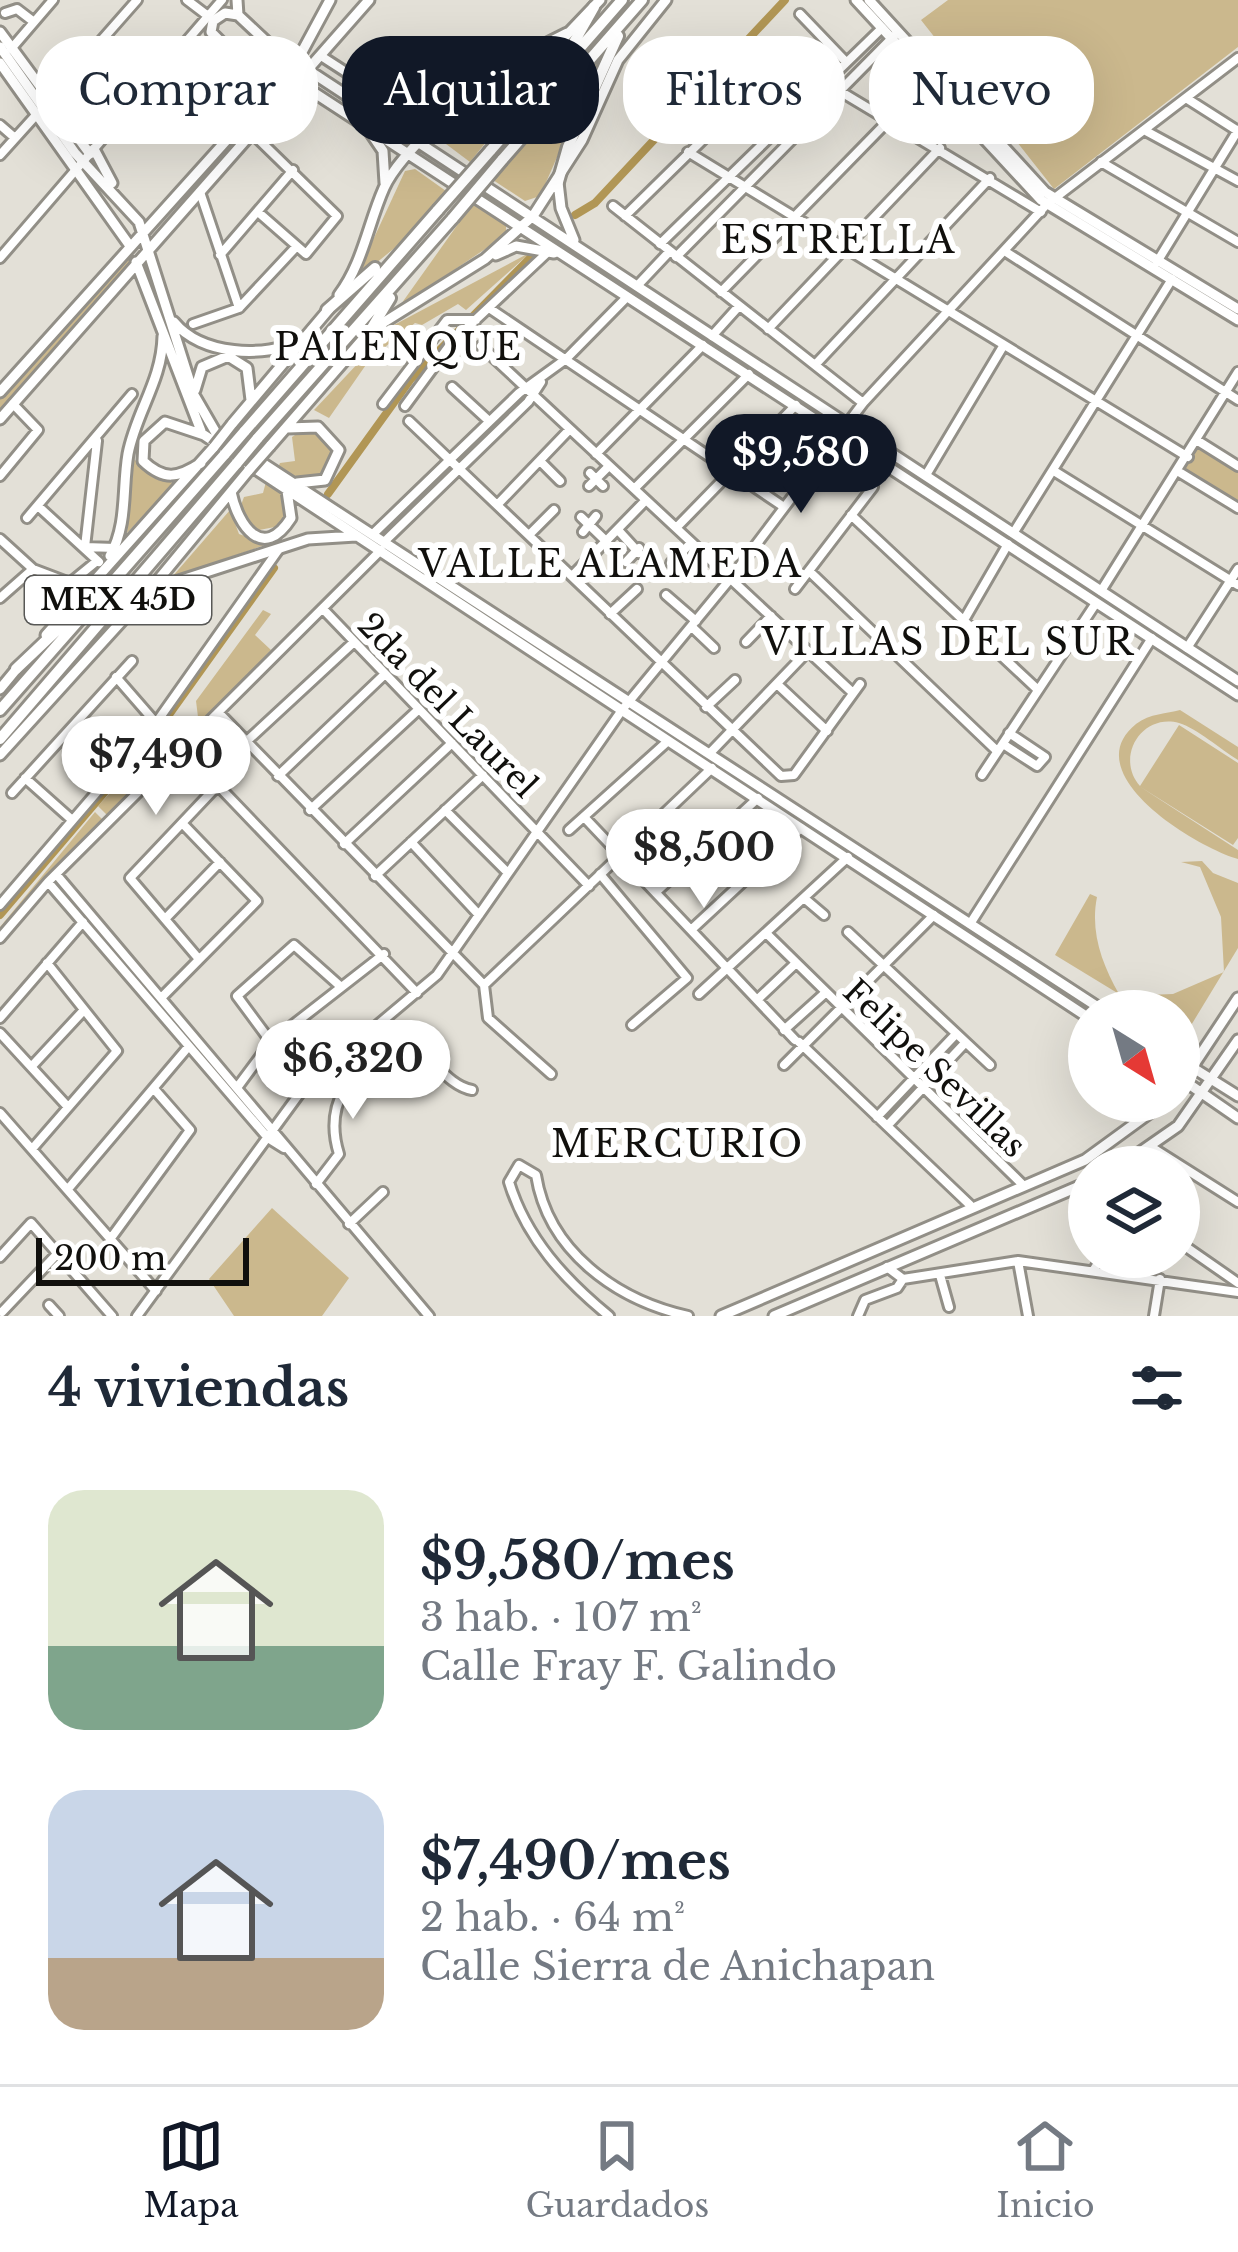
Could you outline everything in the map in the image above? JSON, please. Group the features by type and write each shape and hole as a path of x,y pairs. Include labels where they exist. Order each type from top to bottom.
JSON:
{"highway":[{"name":"MEX 45D","path":"592,36 622,0"},
{"name":"MEX 45D","path":"0,739 243,466 257,439 639,2"},
{"path":"558,182 606,55 639,2"},
{"path":"579,36 597,4"},
{"name":"MEX 45D","path":"0,710 220,451 244,432 496,144"},
{"path":"327,310 401,248"},
{"path":"370,331 405,273"},
{"path":"16,669 119,572"}],"main road":[{"path":"238,0 238,15 258,36"},
{"path":"310,36 329,0"},
{"path":"348,0 360,11"},
{"path":"318,59 369,0"},
{"path":"0,755 148,591 231,492 243,466 287,428 370,331 485,259 533,216 558,182 618,59 666,0"},
{"path":"856,0 895,34 1047,205"},
{"path":"869,0 886,25"},
{"path":"563,36 597,4"},
{"path":"212,32 213,21 225,13"},
{"path":"216,36 208,16 238,15"},
{"path":"0,32 5,48 86,159 125,202"},
{"path":"895,34 1047,205 1156,263 1238,320"},
{"path":"5,48 36,86"},
{"path":"0,63 36,113"},
{"path":"70,144 125,202 143,231 193,418 204,435"},
{"path":"76,144 167,321 194,395 216,433 374,533 384,545"},
{"path":"2,384 222,144"},
{"path":"0,419 242,144"},
{"path":"378,144 385,183 355,268 327,310 232,424 220,451 175,477 157,474 143,460 148,433 165,422 204,435 280,482 360,536 384,545 626,705 711,752 888,877 1072,990"},
{"path":"395,144 627,297 708,340 843,427 1008,544 1238,695"},
{"path":"385,183 420,145 577,244 797,404 926,475 1238,681"},
{"path":"206,162 218,170"},
{"path":"558,182 565,223 577,244"},
{"path":"485,259 516,246 566,256"},
{"path":"1170,274 1238,308"},
{"path":"167,321 189,339 223,348 279,350 306,338"},
{"path":"0,689 115,548 124,518 128,456 160,373 167,321"},
{"path":"194,395 202,367 228,356 247,368 251,400"},
{"path":"287,428 318,427 339,450 335,467 325,479 296,483"},
{"path":"101,563 201,463"},
{"path":"231,492 244,529 256,536 273,535 287,525 293,510 280,482"},
{"path":"148,591 324,535 360,536"},
{"path":"626,705 669,740 802,827 850,851"},
{"path":"888,877 934,915 1068,1004"},
{"path":"1200,1057 1238,998"},
{"path":"1152,1146 1204,1094 1238,1040"},
{"path":"1200,1072 1238,1096"},
{"path":"1200,1092 1238,1118"},
{"path":"721,1316 1097,1154 1139,1122"},
{"path":"774,1316 1068,1191"}],"street":[{"path":"5,48 52,0"},
{"path":"105,36 137,0"},
{"path":"187,0 208,16"},
{"path":"191,36 222,0"},
{"path":"5,13 17,9 34,22"},
{"path":"800,14 846,62 886,25"},
{"path":"560,36 572,30"},
{"path":"845,80 895,34"},
{"path":"321,56 342,71"},
{"path":"137,1316 305,1086 417,993 452,955 534,830 626,705 731,578 863,403 1047,205 1238,58"},
{"path":"1156,263 1238,130 1186,98"},
{"path":"0,155 36,115"},
{"path":"0,125 15,138"},
{"path":"1144,130 1238,181"},
{"path":"722,292 869,140"},
{"path":"0,258 99,144"},
{"path":"258,212 305,254 337,214 264,144"},
{"path":"625,216 696,144"},
{"path":"660,244 758,144"},
{"path":"637,286 784,144"},
{"path":"933,144 1017,196 1047,205"},
{"path":"768,329 940,148"},
{"path":"688,152 1188,458"},
{"path":"1101,162 1238,242"},
{"path":"220,255 293,170"},
{"path":"815,364 990,178"},
{"path":"1017,196 1023,182"},
{"path":"200,192 239,308"},
{"path":"613,206 863,403"},
{"path":"193,324 239,308 296,247"},
{"path":"405,406 452,342 550,251"},
{"path":"1006,252 1238,400"},
{"path":"1014,532 1139,336 1170,274"},
{"path":"0,938 48,882 627,297"},
{"path":"596,454 739,306"},
{"path":"489,308 782,505"},
{"path":"382,404 447,320 473,320"},
{"path":"409,421 499,503 730,732 781,776 794,775 857,688 808,651 481,346"},
{"path":"926,475 1002,348"},
{"path":"635,488 750,373"},
{"path":"1101,591 1238,373"},
{"path":"374,533 523,388 542,381"},
{"path":"452,387 489,421"},
{"path":"27,518 132,394"},
{"path":"0,476 38,430 13,404"},
{"path":"676,528 797,404"},
{"path":"499,503 569,430"},
{"path":"85,547 98,437"},
{"path":"1198,441 1238,466"},
{"path":"540,461 554,476"},
{"path":"594,481 609,466"},
{"path":"1054,471 1234,583"},
{"path":"1179,472 1238,508"},
{"path":"795,589 873,487"},
{"path":"572,577 646,500"},
{"path":"0,539 33,569 70,583 101,563 38,506"},
{"path":"530,534 550,515"},
{"path":"851,515 1037,689"},
{"path":"587,522 608,542"},
{"path":"618,530 639,550 626,562"},
{"path":"675,559 691,543"},
{"path":"964,620 1008,544"},
{"path":"85,547 115,548"},
{"path":"0,905 156,724 279,549"},
{"path":"0,598 33,569"},
{"path":"1187,648 1234,583 1238,569"},
{"path":"809,571 1000,747 1037,766 1045,758 1009,733"},
{"path":"610,614 632,593"},
{"path":"672,599 714,648"},
{"path":"982,775 1096,603"},
{"name":"2da del Laurel","path":"322,609 589,886"},
{"path":"746,642 770,616"},
{"path":"970,924 1152,638"},
{"path":"247,742 353,642"},
{"path":"711,752 808,651"},
{"path":"12,793 132,662"},
{"path":"278,776 385,674"},
{"path":"116,677 156,724"},
{"path":"706,707 735,680"},
{"path":"776,683 827,730"},
{"path":"310,810 419,709"},
{"path":"219,713 484,985 488,1018 551,1074"},
{"path":"569,830 669,740"},
{"path":"344,844 452,743"},
{"path":"183,749 417,993"},
{"path":"484,985 712,768"},
{"path":"375,876 483,776"},
{"path":"25,778 71,819"},
{"path":"199,958 130,878 218,785"},
{"path":"657,891 758,798"},
{"path":"446,810 508,872"},
{"path":"584,817 784,1030 970,1205"},
{"path":"152,1005 256,901 182,823"},
{"path":"692,929 802,827"},
{"path":"411,842 479,915"},
{"path":"699,994 850,851"},
{"path":"165,919 220,862"},
{"path":"56,874 239,1085 286,1148 429,1316"},
{"path":"600,874 687,978 632,1025"},
{"path":"48,882 268,1138 286,1148"},
{"path":"804,898 824,916"},
{"path":"784,1065 799,1042 842,1012 934,915"},
{"path":"0,1018 83,922"},
{"path":"848,932 990,1065"},
{"name":"Felipe Sevillas","path":"766,933 1023,1185"},
{"path":"271,1042 237,996 294,944 340,986"},
{"path":"239,1085 271,1042 384,954"},
{"path":"32,1150 117,1052 47,963"},
{"path":"758,999 795,964"},
{"path":"784,1030 824,994"},
{"path":"32,1066 84,1010"},
{"path":"0,1033 68,1108"},
{"path":"878,1117 956,1034"},
{"path":"316,1184 339,1154 332,1114 346,1087 392,1042 410,1043 459,1088 472,1090"},
{"path":"887,1126 965,1043"},
{"path":"68,1189 189,1046"},
{"path":"111,1238 190,1130 154,1090"},
{"path":"0,1113 156,1291"},
{"path":"609,1316 545,1252 509,1182 519,1165 536,1175 540,1200 561,1239 618,1291 656,1309 688,1316"},
{"path":"1200,1178 1238,1202"},
{"path":"349,1224 383,1192"},
{"path":"520,1210 540,1200"},
{"path":"0,1256 31,1222 112,1316"},
{"path":"545,1252 561,1239"},
{"path":"2,1312 58,1253"},
{"path":"1200,1258 1238,1287"},
{"path":"885,1266 903,1279 1018,1261 1068,1268"},
{"path":"1018,1261 1028,1316"},
{"path":"940,1275 949,1306"},
{"path":"1152,1278 1238,1287"},
{"path":"858,1316 865,1300 897,1288 903,1279"},
{"path":"1154,1316 1160,1279"},
{"path":"50,1304 59,1316"}],"shaded area":[{"path":"948,0 1238,0 1238,47 1054,189 1019,144 1094,144 1094,36 934,36 921,20"},
{"path":"446,144 484,144 470,162"},
{"path":"525,144 563,144 540,196 525,201 493,180"},
{"path":"415,169 446,191 402,242 354,281 405,171"},
{"path":"473,203 506,225 506,235 399,307"},
{"path":"531,252 466,310 458,304 422,325 415,323 370,359 329,418 314,410 394,325"},
{"path":"132,255 134,263 0,410 0,399 124,258"},
{"path":"310,425 336,442 332,474 296,483 277,470 280,463 295,461 292,437"},
{"path":"1199,445 1238,469 1238,505 1184,470"},
{"path":"134,459 150,475 174,483 127,533"},
{"path":"267,478 281,495 286,512 280,526 254,531 241,505 244,497 263,493"},
{"path":"230,510 239,534 268,544 172,577"},
{"path":"263,610 271,614 255,635 271,650 210,715 198,717 196,701"},
{"path":"1180,710 1238,747 1238,760 1194,730 1179,723 1165,722 1143,731 1136,740 1131,751 1133,775 1140,786 1179,725 1238,763 1238,838 1233,845 1139,786 1238,850 1238,859 1172,825 1130,786 1120,765 1121,744 1136,724"},
{"path":"198,725 111,819 98,806 170,728 184,740"},
{"path":"95,812 106,823 0,932 0,927"},
{"path":"1202,861 1213,873 1238,883 1238,948 1224,971 1221,917 1200,867 1181,862"},
{"path":"1090,894 1097,897 1099,947 1117,990 1055,955"},
{"path":"1223,972 1200,1010 1200,990 1182,990"},
{"path":"272,1208 349,1278 322,1316 234,1316 209,1279"}],"waterway":[{"path":"575,215 595,203 785,0"},
{"path":"328,494 411,379 535,253"},
{"path":"0,915 161,726 274,568"}],"district":[{"name":"ESTRELLA","path":"839,240"},
{"name":"PALENQUE","path":"399,347"},
{"name":"VALLE ALAMEDA","path":"611,564"},
{"name":"VILLAS DEL SUR","path":"949,642"},
{"name":"MERCURIO","path":"678,1144"}]}
